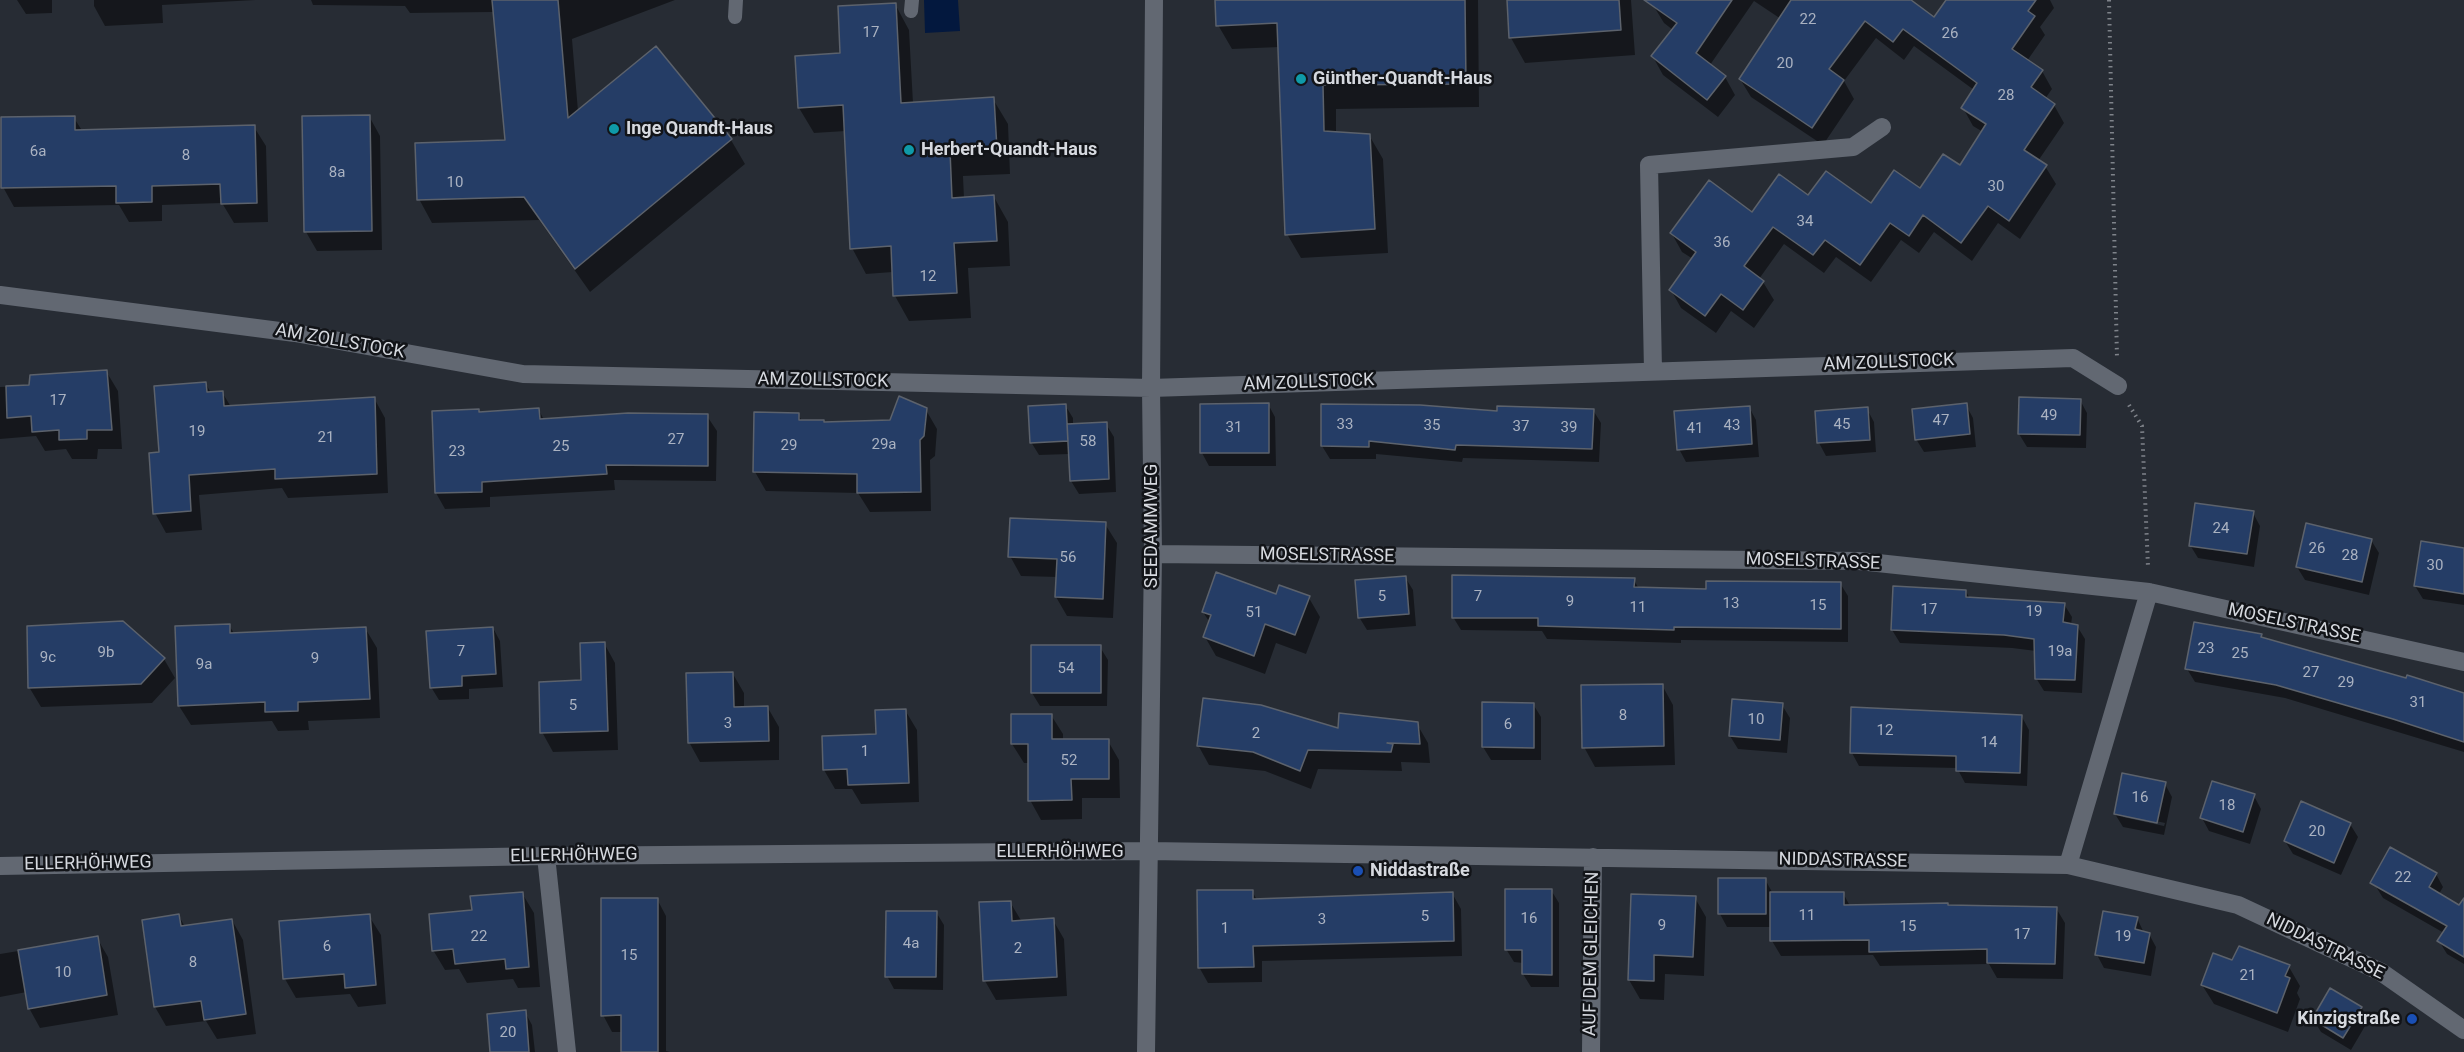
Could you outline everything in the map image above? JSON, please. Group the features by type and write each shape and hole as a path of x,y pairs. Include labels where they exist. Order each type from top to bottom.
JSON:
{"street":[{"name":"SEEDAMMWEG","path":"1146,1052 1153,554 1154,0"},
{"path":"1653,371 1649,165 1853,147 1882,127"},
{"name":"AM ZOLLSTOCK","path":"0,295 295,333 523,374 1152,388 2073,357 2118,386"},
{"name":"MOSELSTRASSE","path":"1153,554 1860,561 2149,592 2464,662"},
{"path":"2068,865 2149,592"},
{"name":"ELLERHÖHWEG","path":"0,866 546,856 1149,851"},
{"name":"NIDDASTRASSE","path":"1149,851 2068,865 2238,905 2381,972 2464,1030"},
{"path":"546,856 567,1052"},
{"name":"AUF DEM GLEICHEN","path":"1591,1052 1593,857"}],"lane":[{"path":"735,16 736,0"}],"path":[{"path":"2109,0 2118,386 2142,426 2149,592"}],"water":[{"path":"924,0 958,0 960,31 925,33"}],"building":[{"name":"Inge Quandt-Haus","path":"492,0 558,0 568,118 656,46 732,139 575,269 524,197 417,200 415,143 505,140"},
{"path":"1215,0 1465,0 1466,84 1323,85 1324,131 1370,134 1375,229 1285,235 1277,23 1216,26"},
{"name":"Günther-Quandt-Haus","path":"1507,0 1619,0 1621,30 1509,38"},
{"path":"1644,0 1732,0 1696,53 1726,76 1707,100 1651,56 1677,23"},
{"path":"1791,0 1911,0 1934,17 1946,0 2036,0 2028,11 2035,16 2012,49 2043,70 2031,87 2055,104 2024,150 2047,165 2009,221 1988,206 1961,243 1923,215 1909,236 1890,223 1860,265 1825,240 1813,255 1773,227 1744,266 1764,281 1743,310 1721,294 1705,316 1669,290 1696,252 1670,233 1709,180 1752,212 1779,174 1808,195 1826,171 1871,203 1894,170 1920,188 1943,154 1960,165 1986,124 1961,108 1977,83 1903,29 1893,42 1865,21 1829,69 1844,80 1812,128 1739,79"},
{"name":"Herbert-Quandt-Haus","path":"896,3 901,103 994,97 997,149 950,151 952,198 994,195 997,241 954,243 957,293 893,296 891,246 850,249 843,105 798,108 795,56 840,53 838,6"},
{"path":"370,115 372,231 304,232 302,116"},
{"path":"75,116 75,130 255,125 257,203 221,204 220,184 152,186 152,202 116,203 116,186 1,188 1,117"},
{"path":"107,370 112,430 87,430 87,439 59,440 59,430 32,432 31,416 7,418 6,386 29,385 30,375"},
{"path":"206,382 207,392 223,391 224,406 375,397 377,474 275,479 275,469 189,475 191,511 153,514 149,453 159,452 154,386"},
{"path":"899,396 927,408 924,436 920,440 921,492 857,493 857,474 753,472 754,412 799,413 799,420 824,420 824,422 890,420"},
{"path":"2019,397 2081,399 2080,435 2018,434"},
{"path":"1269,403 1269,453 1200,453 1200,404"},
{"path":"1967,403 1970,434 1915,440 1912,409"},
{"path":"1066,404 1068,441 1030,443 1028,406"},
{"path":"1321,404 1420,405 1497,411 1497,406 1594,409 1592,449 1456,445 1455,450 1369,441 1369,447 1321,446"},
{"path":"1750,406 1752,444 1677,450 1674,411"},
{"path":"1868,407 1870,440 1817,443 1815,411"},
{"path":"539,408 540,419 628,413 708,414 708,466 606,465 607,474 482,482 482,492 435,493 432,411 479,409 479,412"},
{"path":"1107,422 1109,479 1070,481 1067,424"},
{"path":"2195,503 2254,511 2247,554 2189,546"},
{"path":"1010,518 1106,522 1103,599 1055,597 1057,559 1008,557"},
{"path":"2306,523 2372,539 2362,582 2296,567"},
{"path":"2421,541 2464,548 2464,594 2414,586"},
{"path":"1216,572 1276,594 1279,585 1310,596 1295,635 1265,624 1254,656 1203,637 1211,615 1202,612"},
{"path":"1452,575 1635,578 1634,587 1706,589 1706,581 1841,582 1841,629 1674,627 1674,630 1538,626 1538,618 1452,618"},
{"path":"1406,576 1409,614 1358,618 1355,580"},
{"path":"1893,586 1966,590 1966,597 2065,603 2063,622 2078,625 2075,680 2035,679 2034,639 2004,635 1891,630"},
{"path":"123,621 165,658 141,684 28,688 27,626"},
{"path":"2194,622 2262,634 2261,637 2406,678 2407,675 2464,693 2464,742 2276,685 2185,669"},
{"path":"230,624 230,633 366,627 370,699 298,702 298,711 265,712 265,702 178,706 175,626"},
{"path":"493,627 496,674 462,676 462,686 430,688 426,631"},
{"path":"605,642 608,731 540,733 539,682 581,680 580,643"},
{"path":"1031,645 1101,645 1101,693 1031,693"},
{"path":"733,672 734,707 768,706 769,741 688,743 686,673"},
{"path":"1663,684 1664,746 1582,748 1581,685"},
{"path":"1203,698 1261,705 1338,728 1339,713 1418,722 1420,744 1387,743 1393,744 1391,752 1308,750 1300,771 1253,752 1197,746"},
{"path":"1732,699 1783,703 1780,740 1729,736"},
{"path":"1482,702 1534,703 1534,748 1482,747"},
{"path":"1851,707 2022,715 2020,773 1956,771 1956,756 1850,753"},
{"path":"906,709 909,783 848,785 847,769 823,770 822,736 876,734 875,710"},
{"path":"1011,714 1052,714 1052,739 1109,739 1109,779 1071,779 1072,800 1028,801 1028,744 1011,744"},
{"path":"2122,773 2166,782 2157,823 2114,814"},
{"path":"2212,781 2255,794 2243,832 2200,818"},
{"path":"2301,801 2351,823 2334,863 2284,841"},
{"path":"2390,847 2437,873 2429,887 2459,905 2464,898 2464,957 2437,941 2447,926 2370,883"},
{"path":"1718,878 1766,878 1766,914 1718,914"},
{"path":"1505,889 1552,889 1552,975 1522,974 1522,950 1505,950"},
{"path":"1197,890 1253,890 1253,899 1453,892 1454,941 1253,946 1254,967 1198,968"},
{"path":"523,892 529,967 506,969 505,959 455,964 453,949 432,951 429,914 472,910 470,896"},
{"path":"1770,892 1844,892 1844,905 1948,903 1948,905 2057,907 2055,964 1987,963 1987,949 1869,952 1869,940 1770,941"},
{"path":"1631,894 1696,896 1693,957 1654,955 1654,981 1628,980"},
{"path":"601,898 658,898 658,1052 621,1052 621,1015 601,1016"},
{"path":"1011,901 1012,921 1054,918 1057,977 983,981 979,902"},
{"path":"886,911 937,911 936,977 885,977"},
{"path":"2103,911 2138,917 2135,929 2150,933 2144,963 2095,955"},
{"path":"179,914 181,926 232,919 246,1014 204,1020 201,1001 154,1007 142,920"},
{"path":"370,914 376,985 345,988 344,974 283,979 279,921"},
{"path":"98,936 107,995 28,1009 18,950"},
{"path":"2239,946 2290,965 2285,976 2290,978 2277,1013 2201,985 2213,953 2232,960"},
{"path":"2330,988 2362,1007 2343,1038 2312,1019"},
{"path":"526,1010 529,1052 490,1052 487,1014"}],"place":[{"name":"Günther-Quandt-Haus","path":"1301,79"},
{"name":"Inge Quandt-Haus","path":"614,129"},
{"name":"Herbert-Quandt-Haus","path":"909,150"},
{"name":"Niddastraße","path":"1358,871"},
{"name":"Kinzigstraße","path":"2412,1019"}]}
